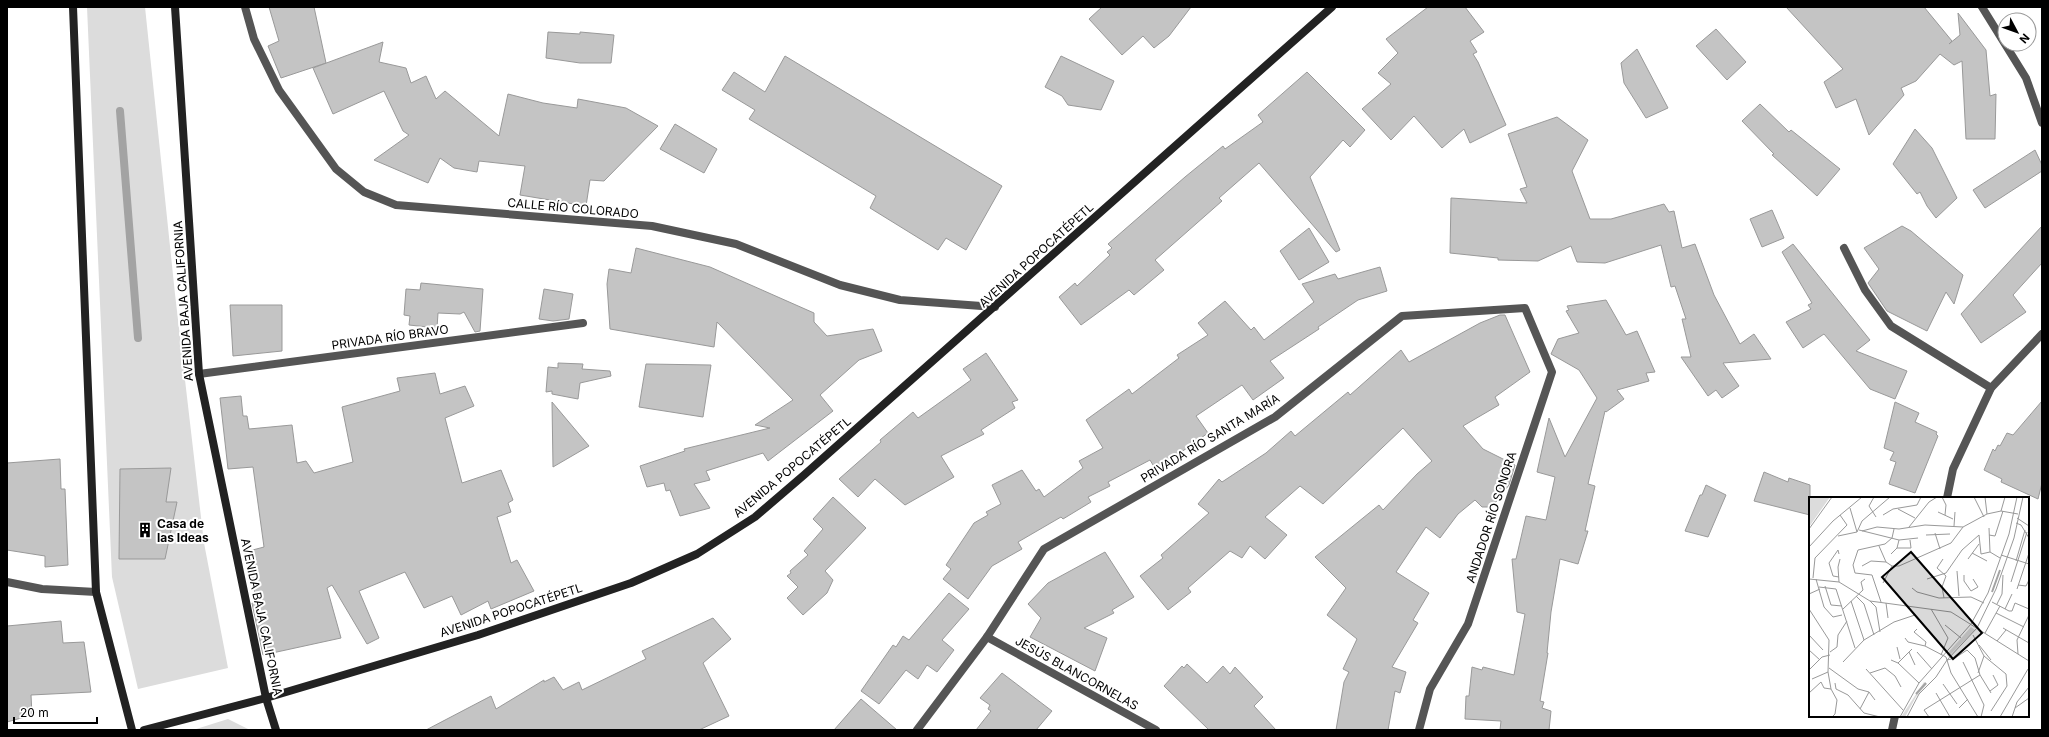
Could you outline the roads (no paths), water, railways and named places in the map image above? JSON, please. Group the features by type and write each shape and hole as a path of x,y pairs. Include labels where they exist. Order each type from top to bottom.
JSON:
{"main road":[{"path":"73,7 96,592 132,730"},
{"name":"AVENIDA BAJA CALIFORNIA","path":"175,7 200,374 266,698 276,730"},
{"name":"AVENIDA POPOCATÉPETL","path":"144,730 266,698 478,635 631,583 697,554 766,507 994,308 1332,7"}],"street":[{"name":"CALLE RÍO COLORADO","path":"245,7 254,39 279,90 336,169 364,192 396,205 652,226 736,244 840,285 900,300 994,308"},
{"path":"1982,7 2026,78 2042,123"},
{"path":"1844,248 1865,290 1891,326 1991,388"},
{"name":"ANDADOR RÍO SONORA","path":"1419,730 1430,689 1468,624 1552,372 1524,308"},
{"name":"PRIVADA RÍO SANTA MARÍA","path":"917,730 987,637 1044,549 1275,416 1402,316 1524,308"},
{"name":"PRIVADA RÍO BRAVO","path":"200,374 583,323"},
{"path":"1947,497 1954,469 1991,388 2042,334"},
{"path":"7,582 42,589 96,592"},
{"name":"JESÚS BLANCORNELAS","path":"987,637 1156,730"},
{"path":"1892,730 1895,717"}],"waterway":[{"path":"120,111 138,338"}],"place":[{"name":"Casa de las Ideas","path":"145,530"}]}
